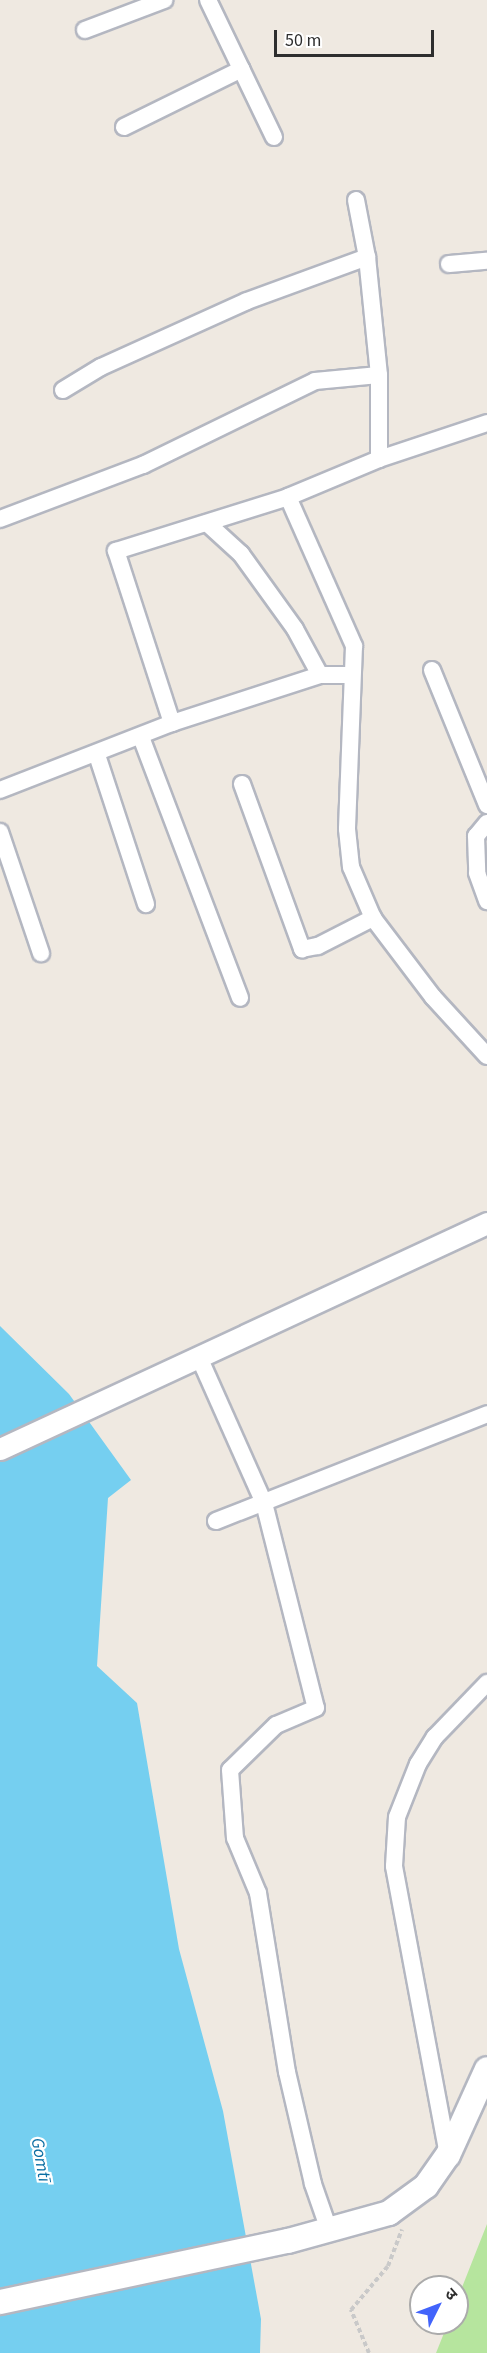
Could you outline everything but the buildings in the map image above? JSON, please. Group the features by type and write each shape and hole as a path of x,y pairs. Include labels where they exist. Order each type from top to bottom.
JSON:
{"main road":[{"path":"0,2302 288,2241 389,2213 426,2186 448,2155 487,2069"}],"street":[{"path":"85,30 164,0"},
{"path":"208,0 274,137"},
{"path":"124,127 242,69"},
{"path":"356,200 367,257 379,375 379,459"},
{"path":"63,390 101,367 248,301 367,257"},
{"path":"449,264 487,261"},
{"path":"0,519 144,465 300,387 379,375"},
{"path":"172,723 116,550 288,497 379,459 487,423"},
{"path":"288,497 349,627 354,646 350,675 348,838 351,867 373,918 433,997 487,1056"},
{"path":"207,523 241,554 295,629 320,675"},
{"path":"432,670 487,805"},
{"path":"0,790 97,755 172,723 320,675 350,675"},
{"path":"141,737 240,998"},
{"path":"97,755 146,904"},
{"path":"242,784 302,949 318,946 373,918"},
{"path":"487,823 476,836 477,873 487,901"},
{"path":"0,832 41,953"},
{"path":"0,1449 487,1223"},
{"path":"199,1357 264,1503 316,1708 276,1725 230,1770 235,1838 258,1893 287,2072 313,2184 329,2230"},
{"path":"216,1521 487,1414"},
{"path":"448,2155 431,2084 394,1866 397,1817 418,1764 435,1737 487,1683"}],"path":[{"path":"369,2353 351,2310 398,2248 402,2232 399,2206"}],"green space":[{"path":"487,2224 487,2353 436,2353 443,2335 469,2335 469,2275 467,2275"}],"water":[{"name":"Gomtī","path":"0,1326 69,1394 131,1480 108,1498 97,1666 137,1703 179,1949 223,2111 261,2319 260,2353 0,2353"}]}
